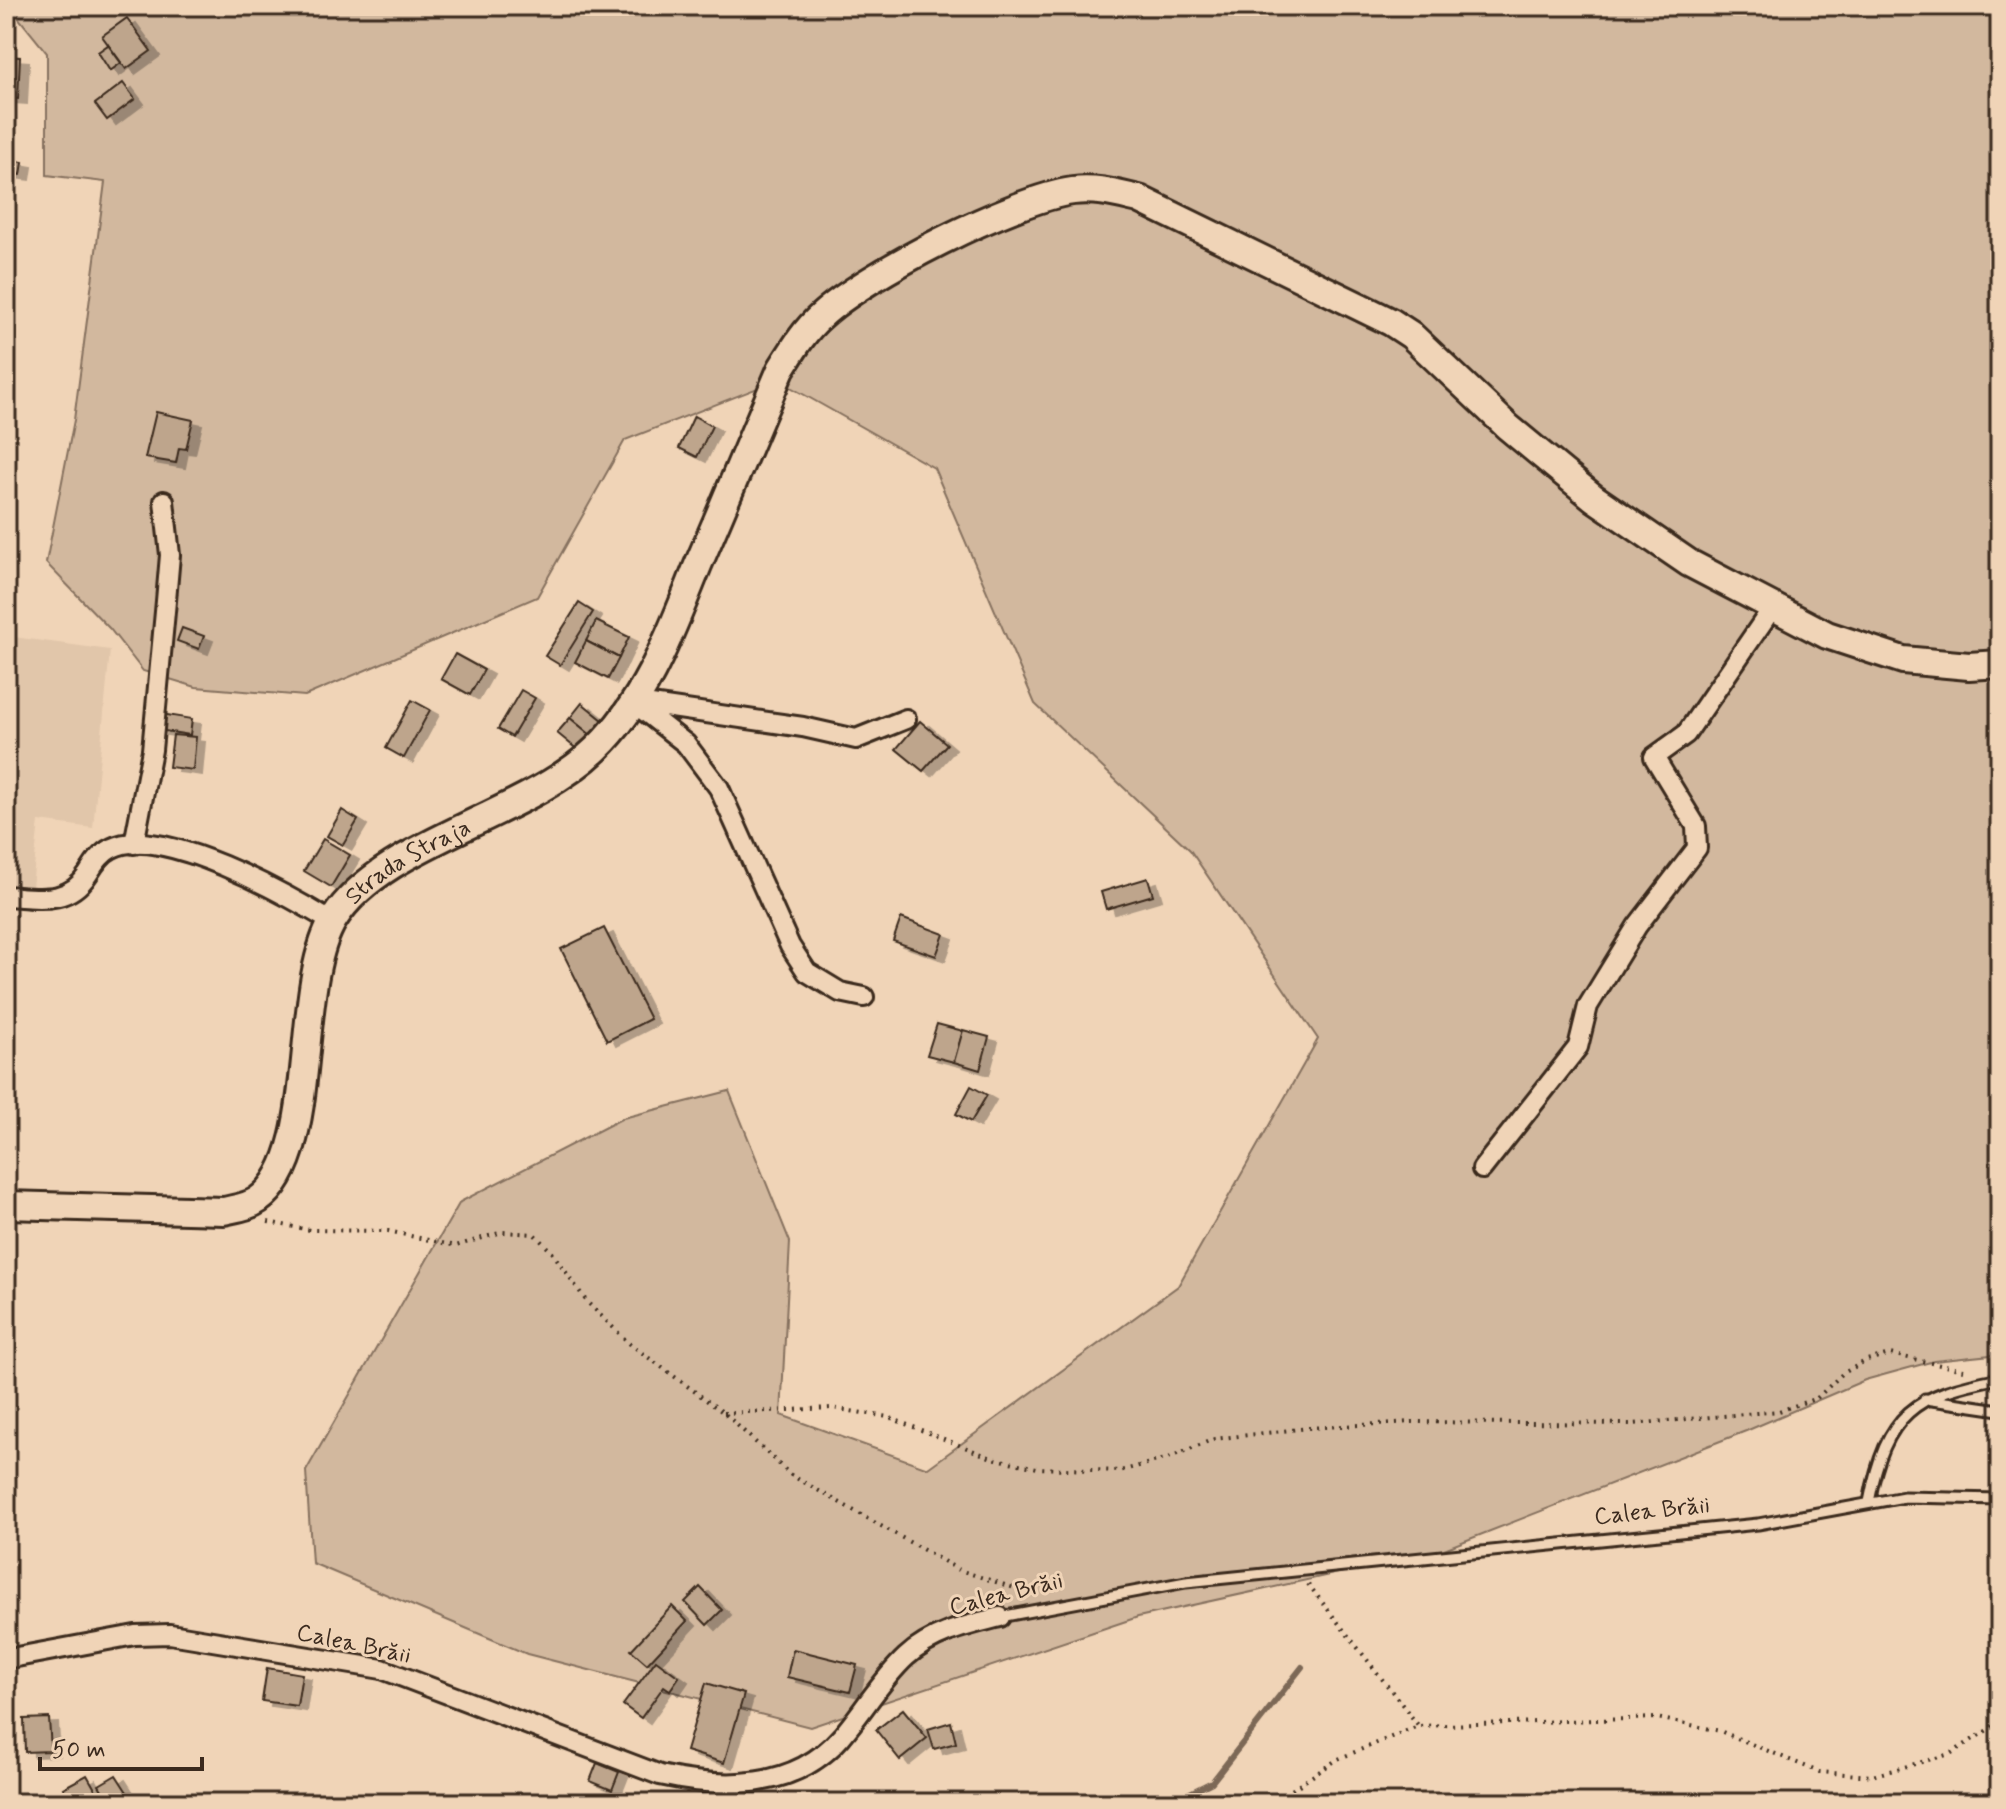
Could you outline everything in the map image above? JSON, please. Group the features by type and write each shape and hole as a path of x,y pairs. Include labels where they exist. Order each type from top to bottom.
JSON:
{"main road":[{"name":"Strada Straja","path":"247,1206 271,1189 291,1150 321,955 332,922 352,897 403,859 534,795 564,775 596,750 634,703 677,617 781,369 798,341 821,316 852,291 930,248 1002,215 1071,191 1101,190 1127,196 1226,239 1391,322 1594,498 1689,563 1827,635 1903,660 1969,666 2000,664"},
{"path":"6,1205 171,1212 247,1206"}],"street":[{"path":"134,844 152,750 166,601 170,555 164,501"},
{"path":"1482,1169 1578,1047 1588,1006 1637,926 1697,848 1696,826 1654,757 1686,734 1773,607"},
{"path":"634,703 803,727 856,739 906,719"},
{"path":"634,703 686,744 719,788 790,946 807,972 840,992 864,997"},
{"path":"6,896 67,896 79,887 109,849 134,844 194,855 235,869 332,922"},
{"name":"Calea Brăii","path":"6,1659 124,1636 170,1634 382,1669 660,1775 700,1784 744,1785 779,1778 827,1750 894,1670 927,1642 959,1627 1000,1617"}],"lane":[{"path":"1869,1502 1876,1466 1890,1434 1925,1399 1948,1388 2000,1378"},
{"path":"1925,1399 2000,1410"},
{"name":"Calea Brăii","path":"1000,1617 1060,1603 1186,1582 1758,1524 1869,1502 1918,1496 2000,1499"}],"path":[{"path":"247,1206 273,1225 310,1230 388,1231 456,1246 502,1232 534,1234 552,1252 587,1302 630,1344 724,1413 791,1475 959,1570 1060,1603"},
{"path":"724,1413 832,1408 888,1417 992,1458 1037,1468 1107,1472 1165,1459 1214,1439 1308,1428 1412,1422 1633,1424 1779,1411 1817,1398 1842,1374 1867,1360 1890,1354 2000,1378"},
{"path":"1297,1569 1418,1726"},
{"path":"1272,1803 1338,1759 1418,1726 1657,1718 1720,1731 1819,1772 1872,1776 1950,1754 2000,1722"}],"shaded area":[{"path":"9,6 2000,6 2000,1354 1934,1361 1865,1380 1746,1431 1439,1551 1138,1617 810,1727 527,1654 312,1563 306,1471 460,1202 623,1118 729,1091 790,1242 781,1415 928,1468 1178,1286 1318,1039 1190,850 1035,704 934,468 778,380 625,440 537,597 305,696 196,687 143,671 110,629 46,563 74,420 105,182 47,175 47,53"},
{"path":"6,636 110,650 93,828 39,821 32,887 6,884"}],"building":[{"path":"127,18 151,51 126,69 102,36"},
{"path":"108,45 121,63 110,71 98,52"},
{"path":"6,56 20,57 18,99 6,98"},
{"path":"123,83 135,99 107,120 95,104"},
{"path":"6,159 23,162 21,175 6,173"},
{"path":"156,412 193,420 186,449 179,448 176,463 145,458"},
{"path":"694,416 712,426 697,457 679,448"},
{"path":"579,603 593,612 560,665 545,656"},
{"path":"596,621 629,637 619,658 586,641"},
{"path":"182,628 204,636 199,649 177,641"},
{"path":"586,641 619,658 608,679 575,662"},
{"path":"455,654 484,670 470,695 441,679"},
{"path":"521,690 535,698 512,737 498,729"},
{"path":"412,700 430,710 404,758 386,748"},
{"path":"582,703 604,721 592,736 570,718"},
{"path":"161,714 192,719 190,735 158,730"},
{"path":"570,718 592,736 579,751 557,733"},
{"path":"920,721 947,744 923,771 896,749"},
{"path":"173,735 196,737 193,770 169,767"},
{"path":"342,810 358,820 343,845 327,836"},
{"path":"323,839 350,855 331,887 304,871"},
{"path":"1148,878 1153,895 1106,909 1101,892"},
{"path":"901,918 944,934 936,956 893,941"},
{"path":"604,928 650,1019 607,1041 561,949"},
{"path":"937,1024 963,1031 954,1062 927,1055"},
{"path":"963,1030 989,1037 980,1070 954,1062"},
{"path":"971,1086 987,1095 971,1122 956,1114"},
{"path":"700,1587 722,1610 707,1625 685,1602"},
{"path":"672,1606 687,1621 647,1664 631,1650"},
{"path":"793,1649 857,1665 850,1692 787,1677"},
{"path":"656,1660 679,1677 670,1690 664,1686 641,1718 623,1705"},
{"path":"267,1668 302,1674 297,1706 262,1701"},
{"path":"706,1683 744,1694 724,1763 686,1751"},
{"path":"903,1709 927,1738 900,1760 876,1730"},
{"path":"49,1718 51,1751 25,1752 24,1719"},
{"path":"951,1722 956,1743 934,1749 928,1729"},
{"path":"597,1763 619,1772 612,1790 590,1781"},
{"path":"87,1775 99,1796 85,1803 71,1803 63,1788"},
{"path":"116,1775 134,1803 108,1800 99,1785"},
{"path":"558,1794 588,1803 555,1803"},
{"path":"622,1795 642,1803 618,1803"}],"waterway":[{"path":"1170,1803 1212,1782 1302,1667"}]}
